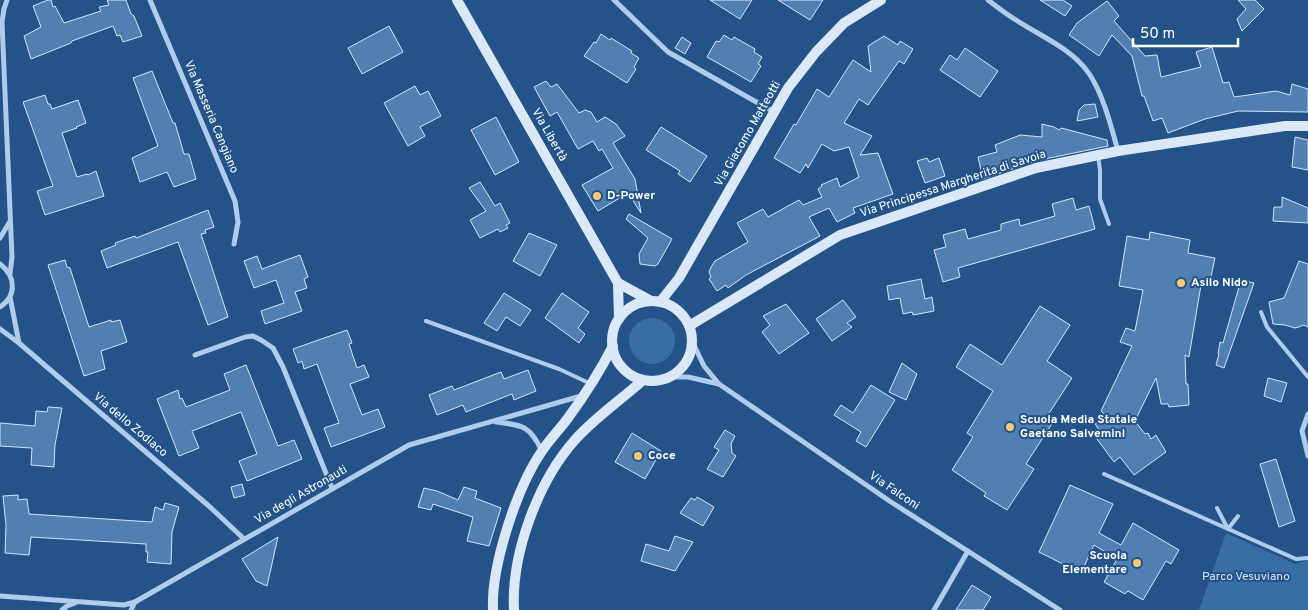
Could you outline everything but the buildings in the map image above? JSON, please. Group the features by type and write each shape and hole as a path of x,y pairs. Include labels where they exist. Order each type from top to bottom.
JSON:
{"street":[{"path":"7,0 2,22 10,184 9,222 12,257 10,274 12,290 10,298 19,343"},
{"name":"Via Masseria Cangiano","path":"150,0 235,200 238,222 234,244"},
{"name":"Via Libertà","path":"457,0 618,283 619,318"},
{"path":"614,0 668,52 774,112"},
{"name":"Via Giacomo Matteotti","path":"655,302 679,278 788,88 822,46 844,23 881,0"},
{"path":"988,0 1015,20 1056,43 1083,65 1091,76 1104,107 1118,151"},
{"name":"Via Principessa Margherita di Savoia","path":"689,326 840,235 1036,168 1118,151 1251,130 1285,126 1308,126"},
{"path":"0,238 9,222"},
{"path":"0,264 10,274"},
{"path":"618,283 655,302 673,307 681,314 689,326 692,341 691,351 686,362 677,372 669,377 643,380 632,375 622,367 615,355 612,336 619,318 626,310 640,303 655,302"},
{"path":"0,307 10,298"},
{"name":"Via dello Zodiaco","path":"0,329 19,343 204,501 244,539"},
{"path":"196,355 245,336 253,336 273,348 283,367 332,488"},
{"name":"Via Falconi","path":"692,341 704,366 719,384 891,502 1060,610"},
{"path":"493,610 502,547 521,493 542,452 569,418 613,346"},
{"name":"Via Falconi","path":"669,377 688,377 719,384"},
{"path":"514,610 513,601 521,551 533,506 552,472 575,440 643,380"},
{"name":"Via degli Astronauti","path":"135,602 409,445 584,395"},
{"path":"1308,414 1302,431 1308,456"},
{"name":"Via degli Astronauti","path":"493,422 511,424 527,429 535,436 542,452"},
{"path":"934,610 968,551"},
{"path":"0,596 124,605 135,602"},
{"path":"62,610 77,602"},
{"path":"131,610 135,602"}],"lane":[{"path":"1098,155 1100,199 1109,224"},
{"path":"1261,312 1267,327 1308,377"},
{"path":"426,321 559,369 591,384"},
{"path":"1104,474 1296,559 1308,558"},
{"path":"1166,494 1167,502"},
{"path":"1217,508 1228,529"},
{"path":"1228,529 1238,516"}],"green space":[{"path":"652,318 665,322 671,328 675,341 671,354 665,360 652,364 639,360 633,354 629,341 633,328 639,322"},
{"name":"Parco Vesuviano","path":"1226,533 1295,564 1308,560 1308,610 1199,610"}],"place":[{"name":"D-Power","path":"597,196"},
{"name":"Asilo Nido","path":"1181,283"},
{"name":"Scuola Media Statale Gaetano Salvemini","path":"1010,427"},
{"name":"Coce","path":"638,456"},
{"name":"Scuola Elementare","path":"1137,563"}]}
